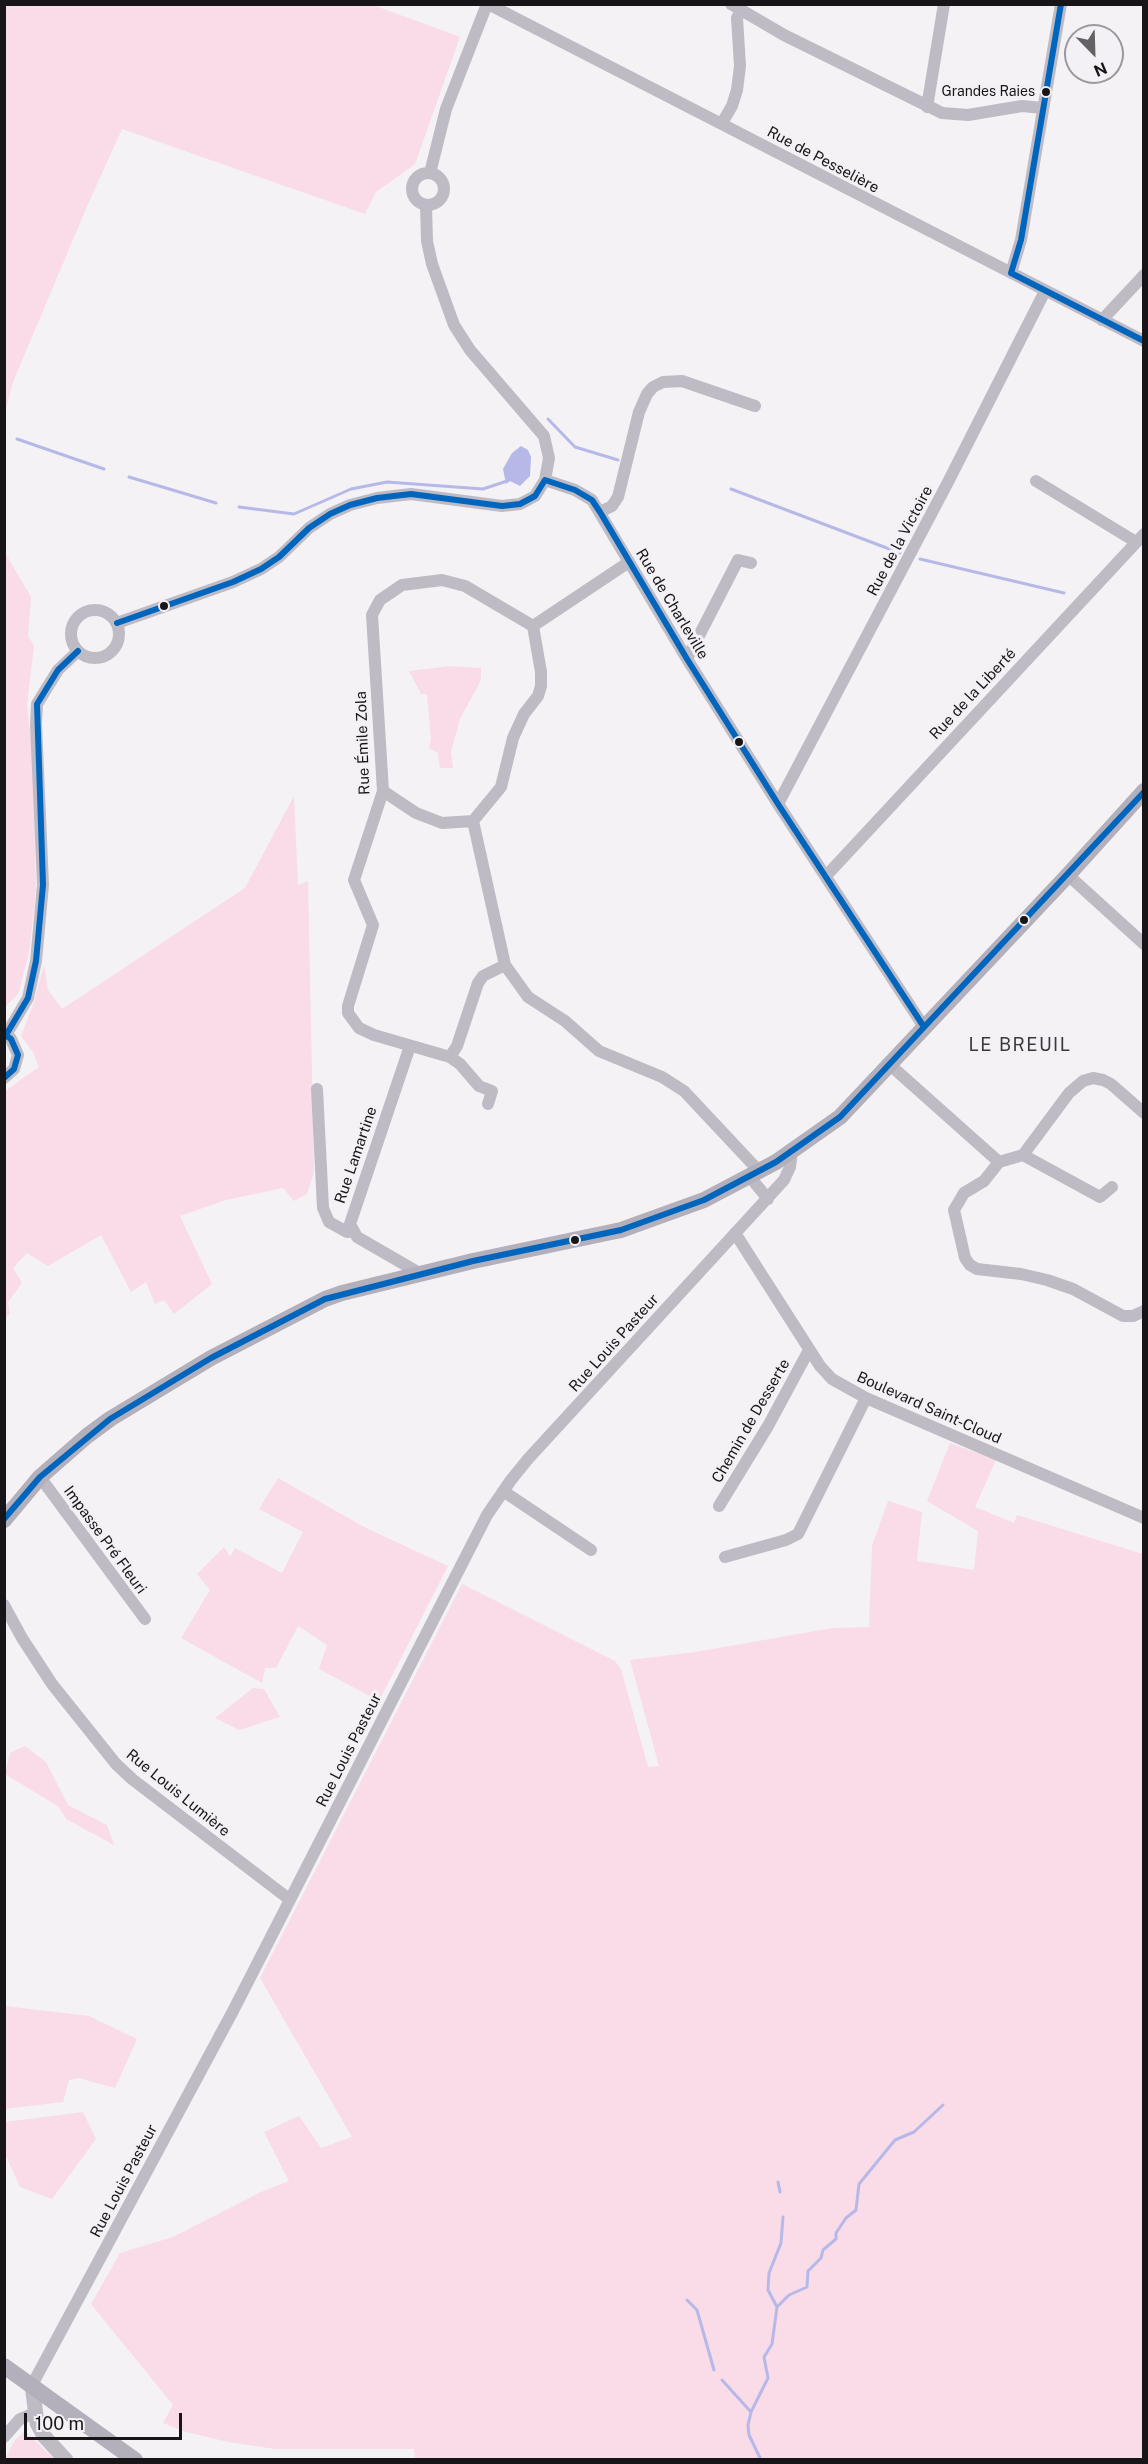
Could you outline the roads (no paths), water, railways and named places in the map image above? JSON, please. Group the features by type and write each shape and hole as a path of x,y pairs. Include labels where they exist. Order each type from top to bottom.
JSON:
{"main road":[{"path":"4,1520 40,1478 87,1436 110,1419 211,1358 284,1319 342,1293 621,1230 704,1200 792,1151 840,1117 1068,875 1143,791"},
{"path":"4,2366 135,2460"}],"street":[{"name":"Rue de Pesselière","path":"487,4 1143,341"},
{"path":"430,173 446,109 487,4"},
{"path":"927,107 944,4"},
{"path":"1011,273 1022,240 1061,4"},
{"path":"722,123 737,90 740,66 736,7"},
{"path":"736,7 942,113 968,115 1022,106 1043,108"},
{"path":"424,173 430,173 439,177 444,192 436,204 426,206 413,197 411,187 415,178 424,173"},
{"path":"117,623 233,582 261,569 279,557 309,528 330,514 350,505 377,498 411,494 493,506 520,504 535,495 545,480 549,458 544,436 470,350 454,325 432,264 426,206"},
{"path":"1102,320 1143,274"},
{"name":"Rue de la Victoire","path":"778,804 942,495 1045,291"},
{"path":"600,512 612,506 618,497 639,412 647,394 653,387 663,382 682,381 755,406"},
{"name":"Rue de Charleville","path":"545,480 575,490 592,500 687,659 778,804 924,1027"},
{"path":"1036,481 1140,538"},
{"name":"Rue de la Liberté","path":"826,876 1140,538"},
{"path":"687,659 738,560 751,563"},
{"path":"383,791 416,813 442,823 473,821 501,787 513,738 524,714 538,696 541,672 533,626 629,562"},
{"name":"Rue Émile Zola","path":"488,1104 492,1091 479,1086 460,1064 450,1057 359,1028 348,1013 348,1006 373,925 354,880 383,791 372,615 380,600 402,585 442,580 465,586 533,626"},
{"path":"100,610 109,614 117,623 119,637 115,647 108,654 90,657 78,651 73,644 72,625 79,616 87,611 100,610"},
{"path":"4,1078 14,1069 18,1054 16,1046 5,1034 28,998 37,950 43,885 36,724 38,704 58,670 78,651"},
{"path":"473,821 505,964 528,997 565,1021 599,1051 662,1077 684,1091 754,1174 768,1199"},
{"path":"1068,875 1143,944"},
{"path":"450,1057 457,1046 478,983 483,976 505,964"},
{"name":"Rue Lamartine","path":"352,1231 351,1218 410,1046"},
{"path":"889,1064 999,1162"},
{"path":"1143,1113 1111,1084 1093,1078 1083,1081 1069,1093 1023,1155 999,1162 984,1181 964,1193 954,1210 965,1258 977,1269 1022,1274 1047,1280 1073,1289 1124,1316 1133,1316 1143,1311"},
{"path":"317,1089 323,1208 329,1222 347,1233 352,1231 366,1244 421,1274"},
{"name":"Rue Louis Pasteur","path":"32,2385 233,2011 474,1541 503,1491 528,1459 768,1199 784,1180 790,1167 792,1151"},
{"path":"1023,1155 1100,1197 1112,1187"},
{"path":"776,1161 776,1189"},
{"name":"Boulevard Saint-Cloud","path":"735,1233 809,1350 832,1379 866,1398 1143,1518"},
{"name":"Chemin de Desserte","path":"718,1506 768,1426 809,1350"},
{"path":"725,1557 786,1540 798,1534 866,1398"},
{"name":"Impasse Pré Fleuri","path":"40,1478 145,1619"},
{"path":"503,1491 591,1550"},
{"name":"Rue Louis Lumière","path":"4,1605 52,1684 116,1764 132,1779 289,1899"},
{"path":"32,2385 37,2423 44,2436 66,2460"},
{"path":"4,2437 20,2419 35,2413"}],"water":[{"path":"521,446 528,450 531,457 530,476 520,486 510,481 506,484 503,469 512,453"}],"waterway":[{"path":"548,419 575,447 618,460"},
{"path":"17,439 104,469"},
{"path":"129,477 216,503"},
{"path":"239,507 294,514 351,489 387,482 483,489 507,481"},
{"path":"731,489 900,553"},
{"path":"920,559 1064,593"},
{"path":"777,2307 789,2295 807,2287 808,2271 821,2258 823,2250 836,2239 836,2233 846,2218 856,2210 859,2184 895,2140 914,2132 943,2105"},
{"path":"778,2182 780,2192"},
{"path":"761,2460 749,2435 748,2425 751,2412 768,2378 764,2357 772,2344 777,2307 768,2290 769,2273 781,2243 783,2217"},
{"path":"687,2300 697,2310 714,2370"},
{"path":"722,2380 751,2412"}],"place":[{"name":"Grandes Raies","path":"1046,92"}],"district":[{"name":"LE BREUIL","path":"1020,1045"}]}
